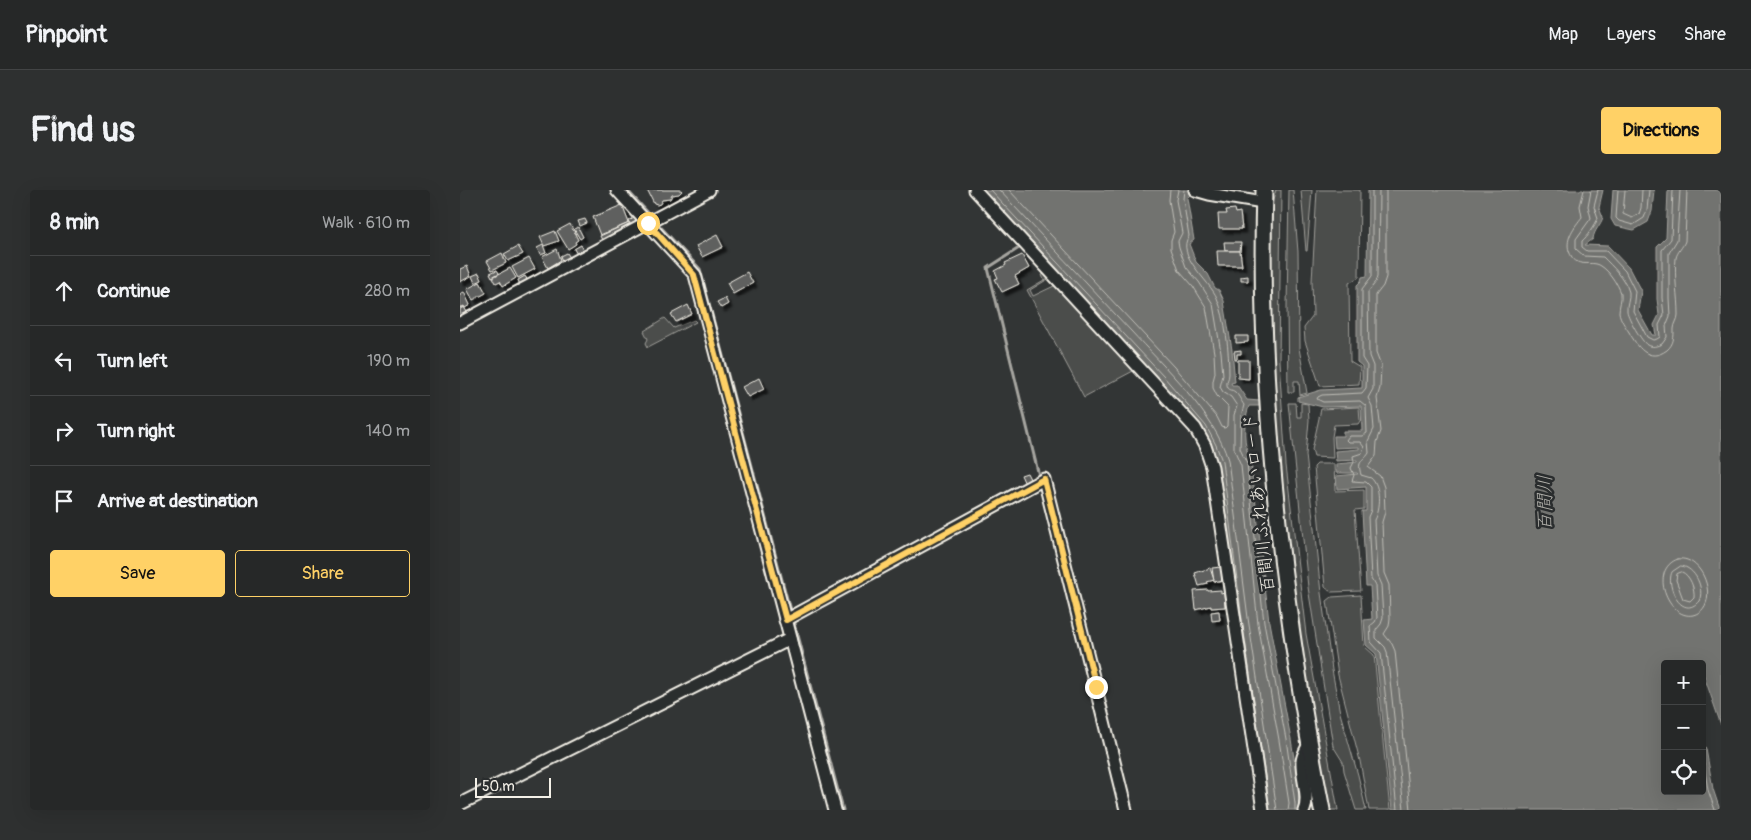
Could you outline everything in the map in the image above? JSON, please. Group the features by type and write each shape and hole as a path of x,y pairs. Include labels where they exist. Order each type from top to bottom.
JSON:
{"street":[{"path":"617,190 653,221 694,275 790,618 790,638 835,810"},
{"path":"460,323 709,190"},
{"path":"975,190 1195,428 1206,446 1212,467 1263,810"},
{"path":"1195,190 1209,194 1263,196"},
{"name":"百間川ふれあいロード","path":"1263,196 1265,370 1271,459 1290,622 1309,744 1322,810"},
{"path":"790,618 1044,479 1126,810"},
{"path":"460,804 790,638"},
{"path":"1304,810 1306,802 1302,764 1309,744"}],"shaded area":[{"path":"1276,190 1281,190 1279,361 1286,465 1306,634 1338,810 1328,810 1308,701 1281,504 1272,365 1269,214"},
{"path":"1289,190 1293,190 1298,252 1299,348 1307,393 1300,395 1299,381 1294,381 1294,392 1288,392"},
{"path":"1301,190 1312,190 1307,251 1306,251"},
{"path":"1317,190 1360,190 1359,277 1349,283 1350,361 1360,367 1359,384 1320,386 1305,341 1304,328 1313,316 1312,281"},
{"path":"1046,273 1135,370 1084,397 1027,290 1044,280 1042,275","holes":["1048,279 1054,286 1033,296 1030,290"]},
{"path":"665,318 674,328 694,320 696,322 648,347 646,343 648,339 644,331"},
{"path":"1289,403 1296,403 1297,417 1301,417 1301,403 1308,404 1309,420 1306,455 1321,593 1332,670 1340,713 1366,810 1356,810 1343,762 1333,746 1308,587"},
{"path":"1359,407 1360,421 1358,424 1334,425 1332,437 1333,458 1314,457 1312,450 1321,409"},
{"path":"1317,464 1334,464 1335,491 1364,490 1364,509 1355,510 1361,591 1331,592 1325,587 1314,467"},
{"path":"1361,595 1364,646 1374,655 1390,810 1369,810 1360,761 1338,675 1327,601 1332,597"}],"water":[{"path":"983,190 1187,190 1191,194 1187,198 1194,240 1189,244 1196,262 1208,274 1224,301 1235,382 1231,383 1232,385 1237,385 1247,400 1260,401 1259,406 1249,406 1245,427 1245,441 1251,461 1269,622 1291,739 1301,804 1300,810 1266,810 1237,619 1217,461 1202,429 1160,380"},
{"name":"百間川","path":"1368,190 1603,190 1599,207 1603,217 1593,239 1585,245 1608,246 1629,268 1641,291 1638,310 1652,335 1656,335 1654,325 1659,315 1657,299 1657,247 1666,238 1668,190 1721,190 1721,725 1706,682 1706,660 1661,660 1661,795 1706,795 1706,749 1713,789 1720,810 1392,810 1376,654 1366,645 1364,620 1372,619 1370,586 1366,586 1362,511 1366,511 1366,487 1337,489 1336,476 1358,474 1336,473 1336,464 1357,462 1357,460 1336,461 1335,451 1359,449 1359,447 1335,448 1334,436 1343,436 1343,431 1362,431 1361,406 1323,407 1298,401 1298,397 1321,390 1362,388 1362,366 1357,362 1357,285 1362,277 1367,276"},
{"path":"1613,190 1654,190 1652,211 1648,222 1634,230 1615,226 1611,219"}],"building":[{"path":"647,190 682,191 679,194 672,195 670,199 662,200 657,205 654,204"},
{"path":"622,205 629,223 600,235 593,217"},
{"path":"1235,209 1236,213 1240,212 1242,229 1219,229 1218,214 1227,214 1226,210"},
{"path":"634,218 637,221 631,226 629,221"},
{"path":"585,219 587,223 580,226 578,221"},
{"path":"629,223 631,228 602,240 600,236"},
{"path":"570,224 578,240 575,242 576,244 568,249 557,231"},
{"path":"578,227 583,237 580,239 574,229"},
{"path":"555,231 559,241 544,246 540,237"},
{"path":"717,235 723,247 702,257 696,246"},
{"path":"1224,242 1241,242 1240,251 1225,251"},
{"path":"543,245 546,253 540,255 537,248"},
{"path":"581,245 585,252 578,256 574,249"},
{"path":"518,246 523,254 508,261 504,254"},
{"path":"557,249 561,260 548,268 542,257"},
{"path":"1217,251 1240,251 1242,266 1218,266"},
{"path":"502,253 506,263 492,270 487,261"},
{"path":"567,253 571,259 564,263 561,256"},
{"path":"1022,255 1029,268 1015,276 1019,284 1002,292 995,279 998,278 995,271 1006,265 1005,263"},
{"path":"529,258 535,269 518,278 512,267"},
{"path":"467,266 471,276 460,282 460,269"},
{"path":"510,268 516,278 503,286 500,281 496,283 493,277"},
{"path":"497,270 499,273 492,277 490,273"},
{"path":"747,272 753,283 733,294 727,283"},
{"path":"479,273 482,280 475,283 472,276"},
{"path":"525,276 528,281 520,285 518,280"},
{"path":"1248,276 1248,281 1241,281 1241,277"},
{"path":"480,282 486,293 473,300 467,289"},
{"path":"464,292 470,305 460,308 460,294"},
{"path":"725,298 728,304 721,308 717,302"},
{"path":"688,305 692,314 676,322 671,314"},
{"path":"464,307 468,314 460,317 460,309"},
{"path":"1236,336 1248,336 1248,342 1236,343"},
{"path":"1241,350 1241,354 1237,354 1237,359 1235,359 1234,351"},
{"path":"1238,360 1249,360 1249,379 1238,378"},
{"path":"759,378 764,389 748,397 742,387"},
{"path":"1027,473 1031,481 1025,484 1021,475"},
{"path":"1221,567 1223,580 1214,582 1212,568"},
{"path":"1210,568 1214,580 1199,586 1195,573"},
{"path":"1221,590 1221,593 1224,592 1225,607 1211,608 1211,606 1196,610 1194,591"},
{"path":"1219,611 1220,620 1212,621 1211,612"}],"waterway":[{"path":"627,190 652,217"},
{"path":"656,222 700,269 791,614"},
{"path":"1019,248 988,268 1040,480"},
{"path":"793,620 843,810"}],"route":[{"path":"648,223 694,275 786,620 1044,479 1096,687"}]}
